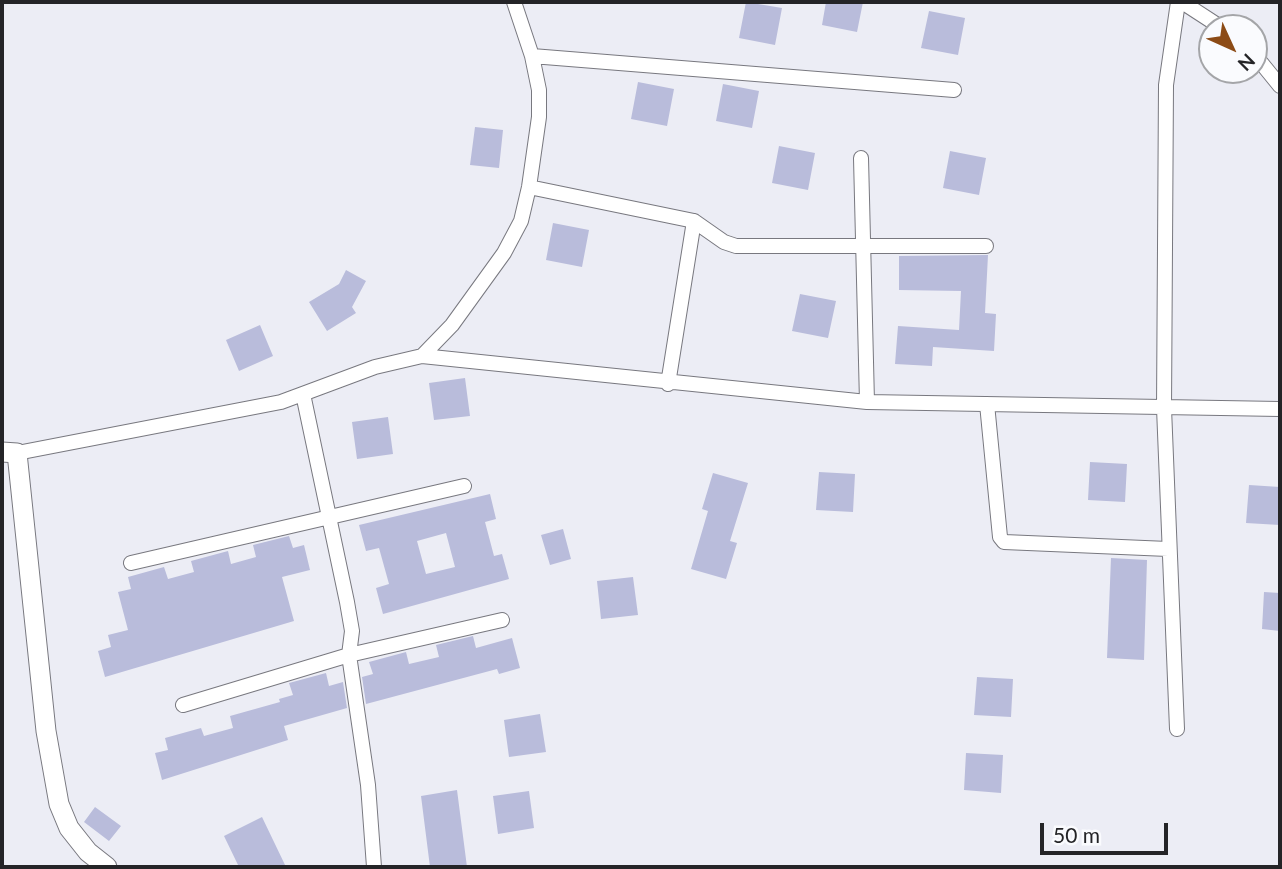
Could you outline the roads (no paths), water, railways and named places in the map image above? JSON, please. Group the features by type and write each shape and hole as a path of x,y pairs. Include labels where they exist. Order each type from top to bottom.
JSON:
{"street":[{"path":"422,356 452,325 504,253 521,221 539,117 539,90 532,56 514,2"},
{"path":"1177,729 1164,408 1166,85 1180,2 1199,14"},
{"path":"532,56 954,90"},
{"path":"1268,71 1280,86"},
{"path":"861,158 867,402"},
{"path":"529,187 694,221 724,242 736,246 986,246"},
{"path":"668,384 694,221"},
{"path":"107,867 88,852 69,828 60,804 46,730 10,452 281,402 375,367 422,356 668,384 867,402 1280,409"},
{"path":"303,394 331,516 352,631 349,655 368,785 374,867"},
{"path":"987,404 1002,540 1009,545 1168,550"},
{"path":"131,563 464,486"},
{"path":"183,705 349,655 502,620"}]}
